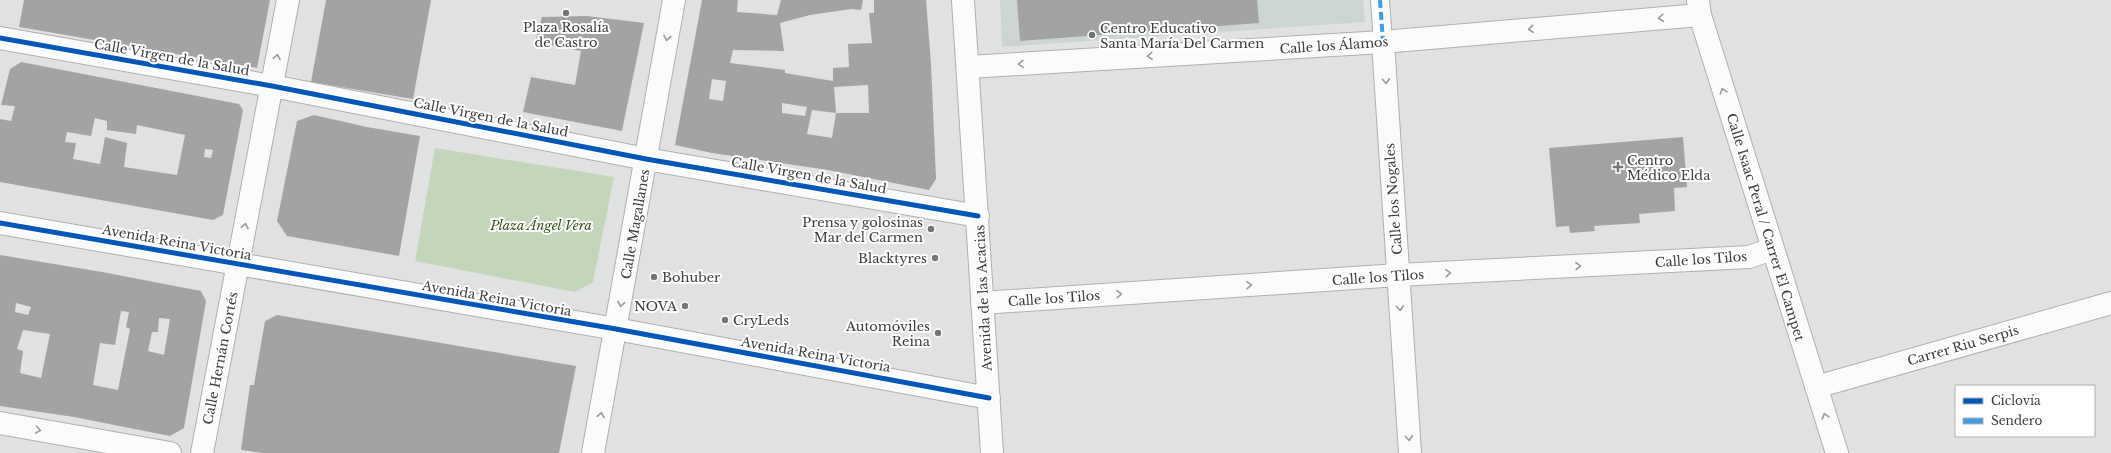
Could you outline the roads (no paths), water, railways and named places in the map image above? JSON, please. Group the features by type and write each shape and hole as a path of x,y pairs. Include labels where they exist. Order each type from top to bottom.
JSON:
{"street":[{"name":"Calle Hernán Cortés","path":"202,453 288,0"},
{"name":"Calle Magallanes","path":"593,453 674,0"},
{"name":"Avenida de las Acacias","path":"963,0 992,453"},
{"path":"1380,0 1383,42"},
{"name":"Calle los Álamos","path":"968,67 1383,42 1699,7"},
{"name":"Calle Isaac Peral / Carrer El Campet","path":"1699,7 1772,249 1836,453"},
{"name":"Calle Virgen de la Salud","path":"0,38 272,86 646,159 978,216"},
{"name":"Calle los Nogales","path":"1383,42 1410,453"},
{"name":"Avenida Reina Victoria","path":"0,223 616,329 989,398"},
{"name":"Calle los Tilos","path":"982,303 1398,276 1749,257 1772,249"},
{"name":"Carrer Riu Serpis","path":"1816,387 2111,303"},
{"path":"0,423 170,453"}],"place":[{"name":"Plaza Rosalía de Castro","path":"566,13"},
{"name":"Centro Educativo Santa María Del Carmen","path":"1092,35"},
{"name":"Centro Médico Elda","path":"1618,167"},
{"name":"Prensa y golosinas Mar del Carmen","path":"931,229"},
{"name":"Blacktyres","path":"935,258"},
{"name":"Bohuber","path":"654,277"},
{"name":"NOVA","path":"685,306"},
{"name":"CryLeds","path":"725,320"},
{"name":"Automóviles Reina","path":"938,333"}],"park label":[{"name":"Plaza Ángel Vera","path":"541,225"}]}
